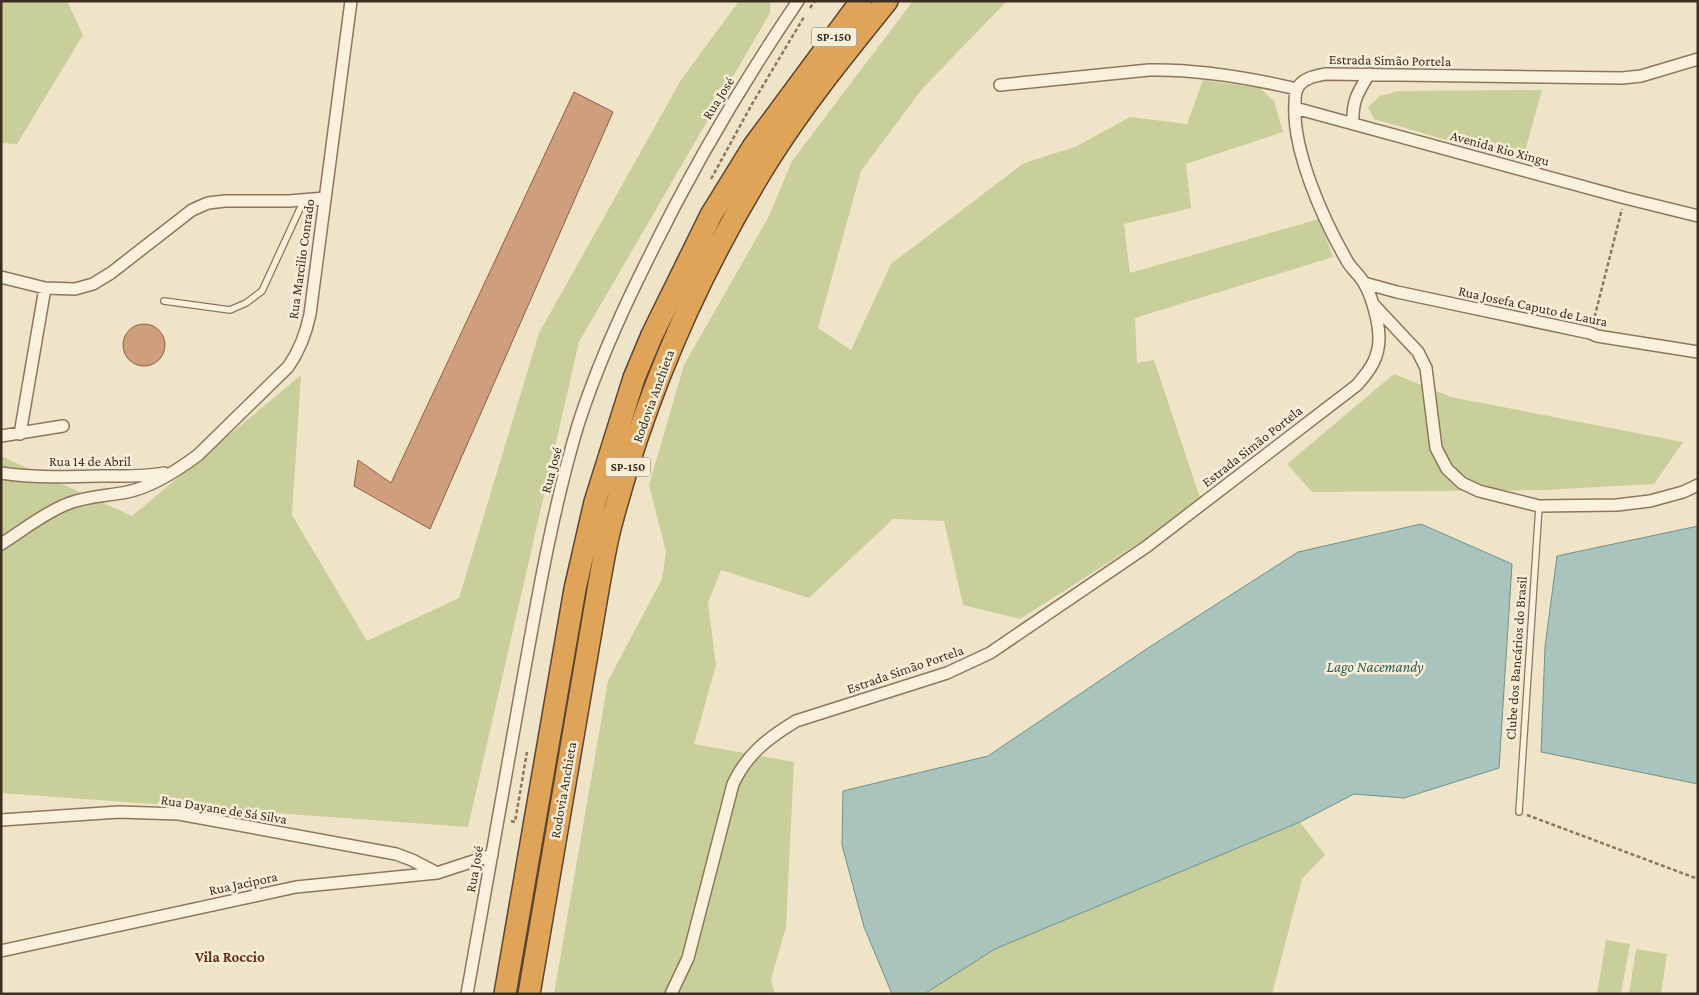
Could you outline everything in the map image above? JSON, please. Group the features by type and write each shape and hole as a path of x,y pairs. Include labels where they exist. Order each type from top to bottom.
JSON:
{"highway":[{"name":"Rodovia Anchieta","path":"505,994 576,589 595,502 634,378 652,335 711,215 753,147 861,1"},
{"name":"Rodovia Anchieta","path":"529,994 598,584 611,522 631,457 670,348 704,273 725,233 770,157 832,69 887,1"}],"street":[{"name":"Rua Marcilio Conrado","path":"178,469 198,455 288,367 298,353 305,335 310,314 351,1"},
{"name":"Rua José","path":"467,994 532,627 558,502 579,424 616,323 659,236 705,149 771,41 798,1"},
{"name":"Estrada Simão Portela","path":"671,994 688,958 733,784 749,757 781,730 796,721 948,673 990,653 1146,547 1357,384 1370,370 1378,355 1379,336 1372,303 1364,283 1346,261 1326,219 1299,143 1295,108 1297,88 1303,82 1312,77 1326,74 1622,78 1641,76 1698,59"},
{"path":"1000,85 1174,69 1197,71 1297,88"},
{"path":"1353,123 1352,111 1355,99 1369,74"},
{"name":"Avenida Rio Xingu","path":"1295,108 1625,198 1698,216"},
{"path":"1,277 46,288 75,289 92,284 111,273 192,210 208,203 325,198"},
{"name":"Rua Josefa Caputo de Laura","path":"1364,283 1597,336 1698,352"},
{"path":"20,434 46,288"},
{"path":"1372,303 1418,352 1426,368 1436,448 1447,469 1462,484 1478,491 1539,506 1617,505 1650,501 1683,492 1698,485"},
{"path":"1,436 63,426"},
{"path":"1,544 67,504 96,496 128,492 143,487 178,469"},
{"name":"Rua 14 de Abril","path":"1,473 21,476 144,476 178,469"},
{"name":"Rua Dayane de Sá Silva","path":"1,820 119,812 178,814 396,854 437,873"},
{"name":"Rua Jacipora","path":"1,951 296,888 437,873 492,855"}],"lane":[{"path":"164,301 230,310 246,303 262,290 304,200"},
{"name":"Clube dos Bancários do Brasil","path":"1519,812 1539,506"}],"path":[{"path":"1590,333 1625,198"},
{"path":"1519,812 1698,879"}],"green space":[{"path":"1,1 67,1 83,35 17,144 1,143"},
{"path":"739,1 770,1 770,13 579,342 468,827 1,793 1,456 132,516 301,375 292,515 367,641 459,598 539,333 681,80"},
{"path":"913,1 1007,1 922,89 861,171 818,328 851,350 891,264 1024,163 1075,147 1130,117 1187,124 1203,80 1260,88 1274,101 1283,132 1186,164 1191,208 1124,224 1130,273 1319,219 1333,257 1135,318 1137,363 1154,360 1200,498 1178,518 1020,619 963,605 944,521 893,519 809,598 721,570 708,603 716,665 694,744 794,762 786,927 771,979 775,994 554,994 608,681 662,579 666,552 649,485 684,365 768,218 792,161"},
{"path":"1542,90 1522,162 1374,119 1368,107 1380,96 1398,91"},
{"path":"1394,374 1451,397 1683,442 1654,484 1544,490 1312,492 1287,464"},
{"path":"1300,822 1325,855 1302,879 1272,994 924,994 995,949"},
{"path":"1606,940 1630,944 1621,994 1597,994"},
{"path":"1636,949 1667,954 1661,994 1629,994"}],"water":[{"name":"Lago Nacemandy","path":"1421,524 1512,564 1499,768 1404,798 1354,794 1300,822 995,949 924,994 892,994 864,927 842,845 843,791 988,756 1148,648 1298,552"},
{"path":"1698,526 1698,784 1541,752 1545,647 1557,556"}],"building":[{"path":"574,92 613,112 430,529 354,486 358,460 391,483"},
{"path":"148,324 156,327 162,333 165,345 162,357 156,363 140,366 132,363 126,357 123,341 126,333 132,327"}],"district":[{"name":"Vila Roccio","path":"230,957"}]}
